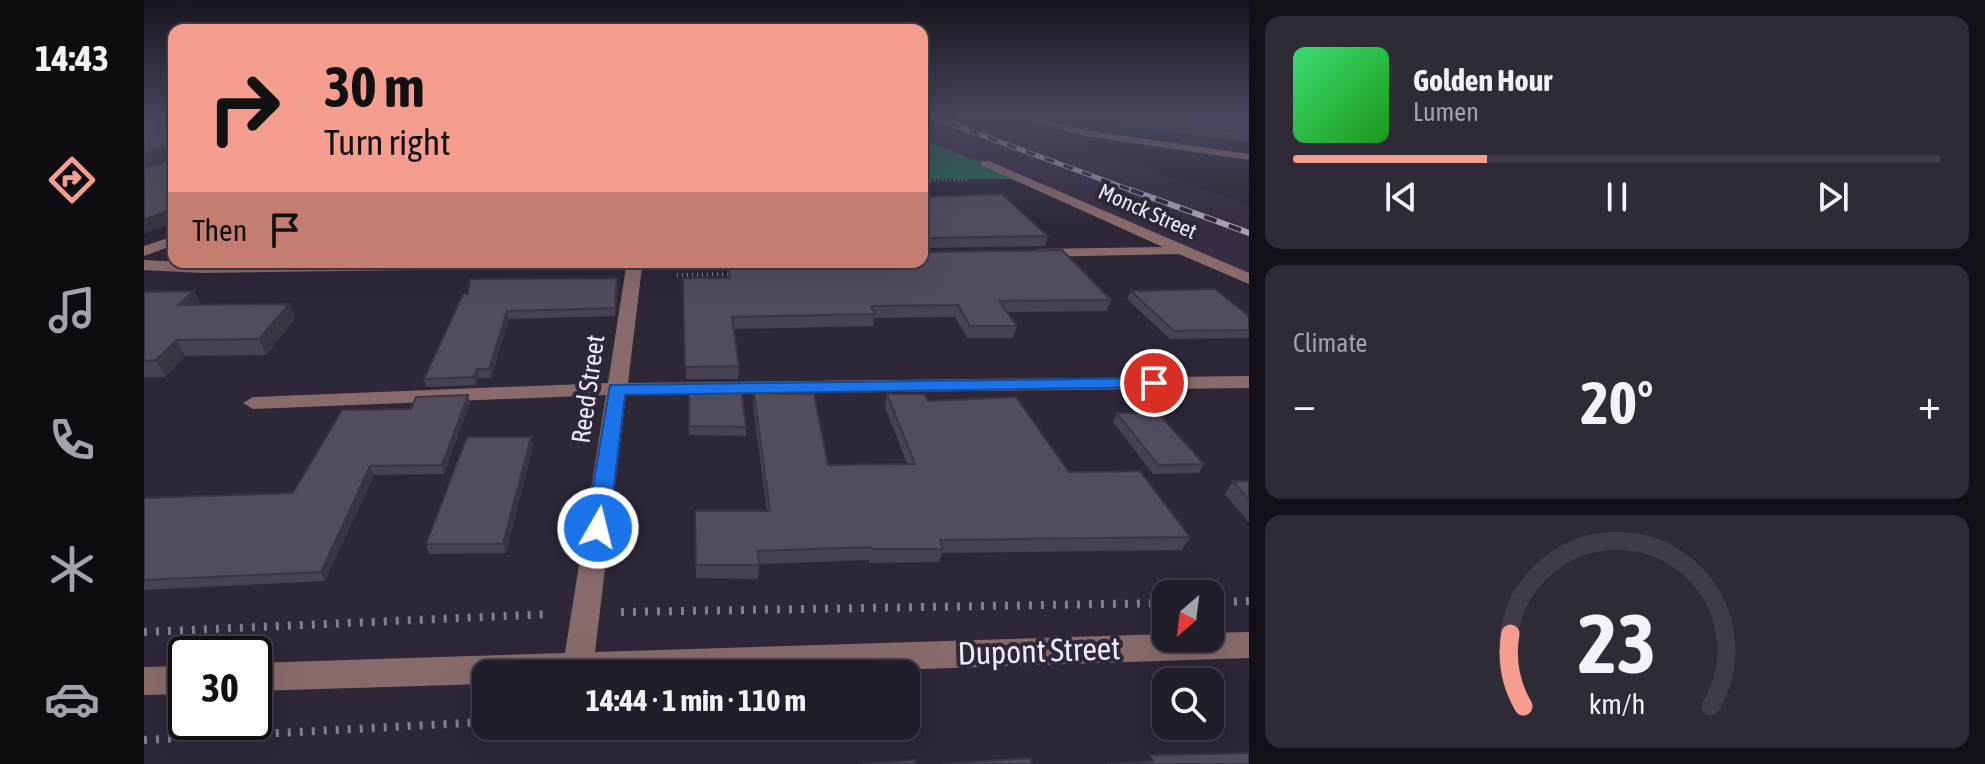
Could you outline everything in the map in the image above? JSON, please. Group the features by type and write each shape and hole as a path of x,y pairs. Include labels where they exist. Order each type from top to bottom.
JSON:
{"street":[{"path":"1219,153 1249,157"},
{"name":"Monck Street","path":"985,163 1249,279"},
{"path":"144,251 168,242"},
{"path":"1014,254 1182,250"},
{"path":"144,265 168,266"},
{"name":"Reed Street","path":"579,660 634,268"},
{"path":"253,403 616,389 1249,382"},
{"name":"Dupont Street","path":"770,660 1249,645"},
{"name":"Dupont Street","path":"272,676 472,670"},
{"path":"144,681 168,680"}],"path":[{"path":"1224,602 1249,601"},
{"path":"144,632 586,613 1152,603"},
{"path":"144,740 472,723"}],"shaded area":[{"path":"954,153 1100,153 1249,205 1249,278"}],"green space":[{"path":"928,153 956,153 1021,179 928,179"}],"building":[{"path":"168,161 168,211 144,220 144,168"},
{"path":"1002,194 1048,236 928,238 928,197"},
{"path":"1062,250 1111,300 999,301 1017,326 970,326 958,305 871,306 875,314 732,317 739,366 685,367 683,278 730,278 729,268 928,268 928,252"},
{"path":"617,278 615,308 507,311 489,369 477,369 474,377 424,379 463,294 468,294 470,279"},
{"path":"1215,289 1249,316 1249,330 1174,331 1131,291"},
{"path":"194,291 178,305 289,304 259,339 177,340 156,360 144,361 144,292"},
{"path":"741,388 746,427 689,426 689,389"},
{"path":"754,393 814,394 828,465 915,464 887,394 924,394 928,401 1016,397 1069,472 1140,471 1190,537 940,540 943,549 871,547 758,551 759,565 696,565 695,511 770,511"},
{"path":"468,395 442,465 370,466 321,572 144,580 144,498 293,493 342,410 411,409 416,397"},
{"path":"1117,413 1158,413 1204,464 1158,465"},
{"path":"467,437 531,437 503,544 426,544"},
{"path":"1233,481 1249,481 1249,500"},
{"path":"1249,753 1249,764 1107,764 1153,761 1150,755"},
{"path":"1030,758 1032,764 941,764"},
{"path":"915,760 916,764 863,764"}],"railway":[{"path":"1029,153 1136,192"},
{"path":"1131,190 1249,233"}],"route":[{"path":"598,528 616,389 1154,383"}]}
